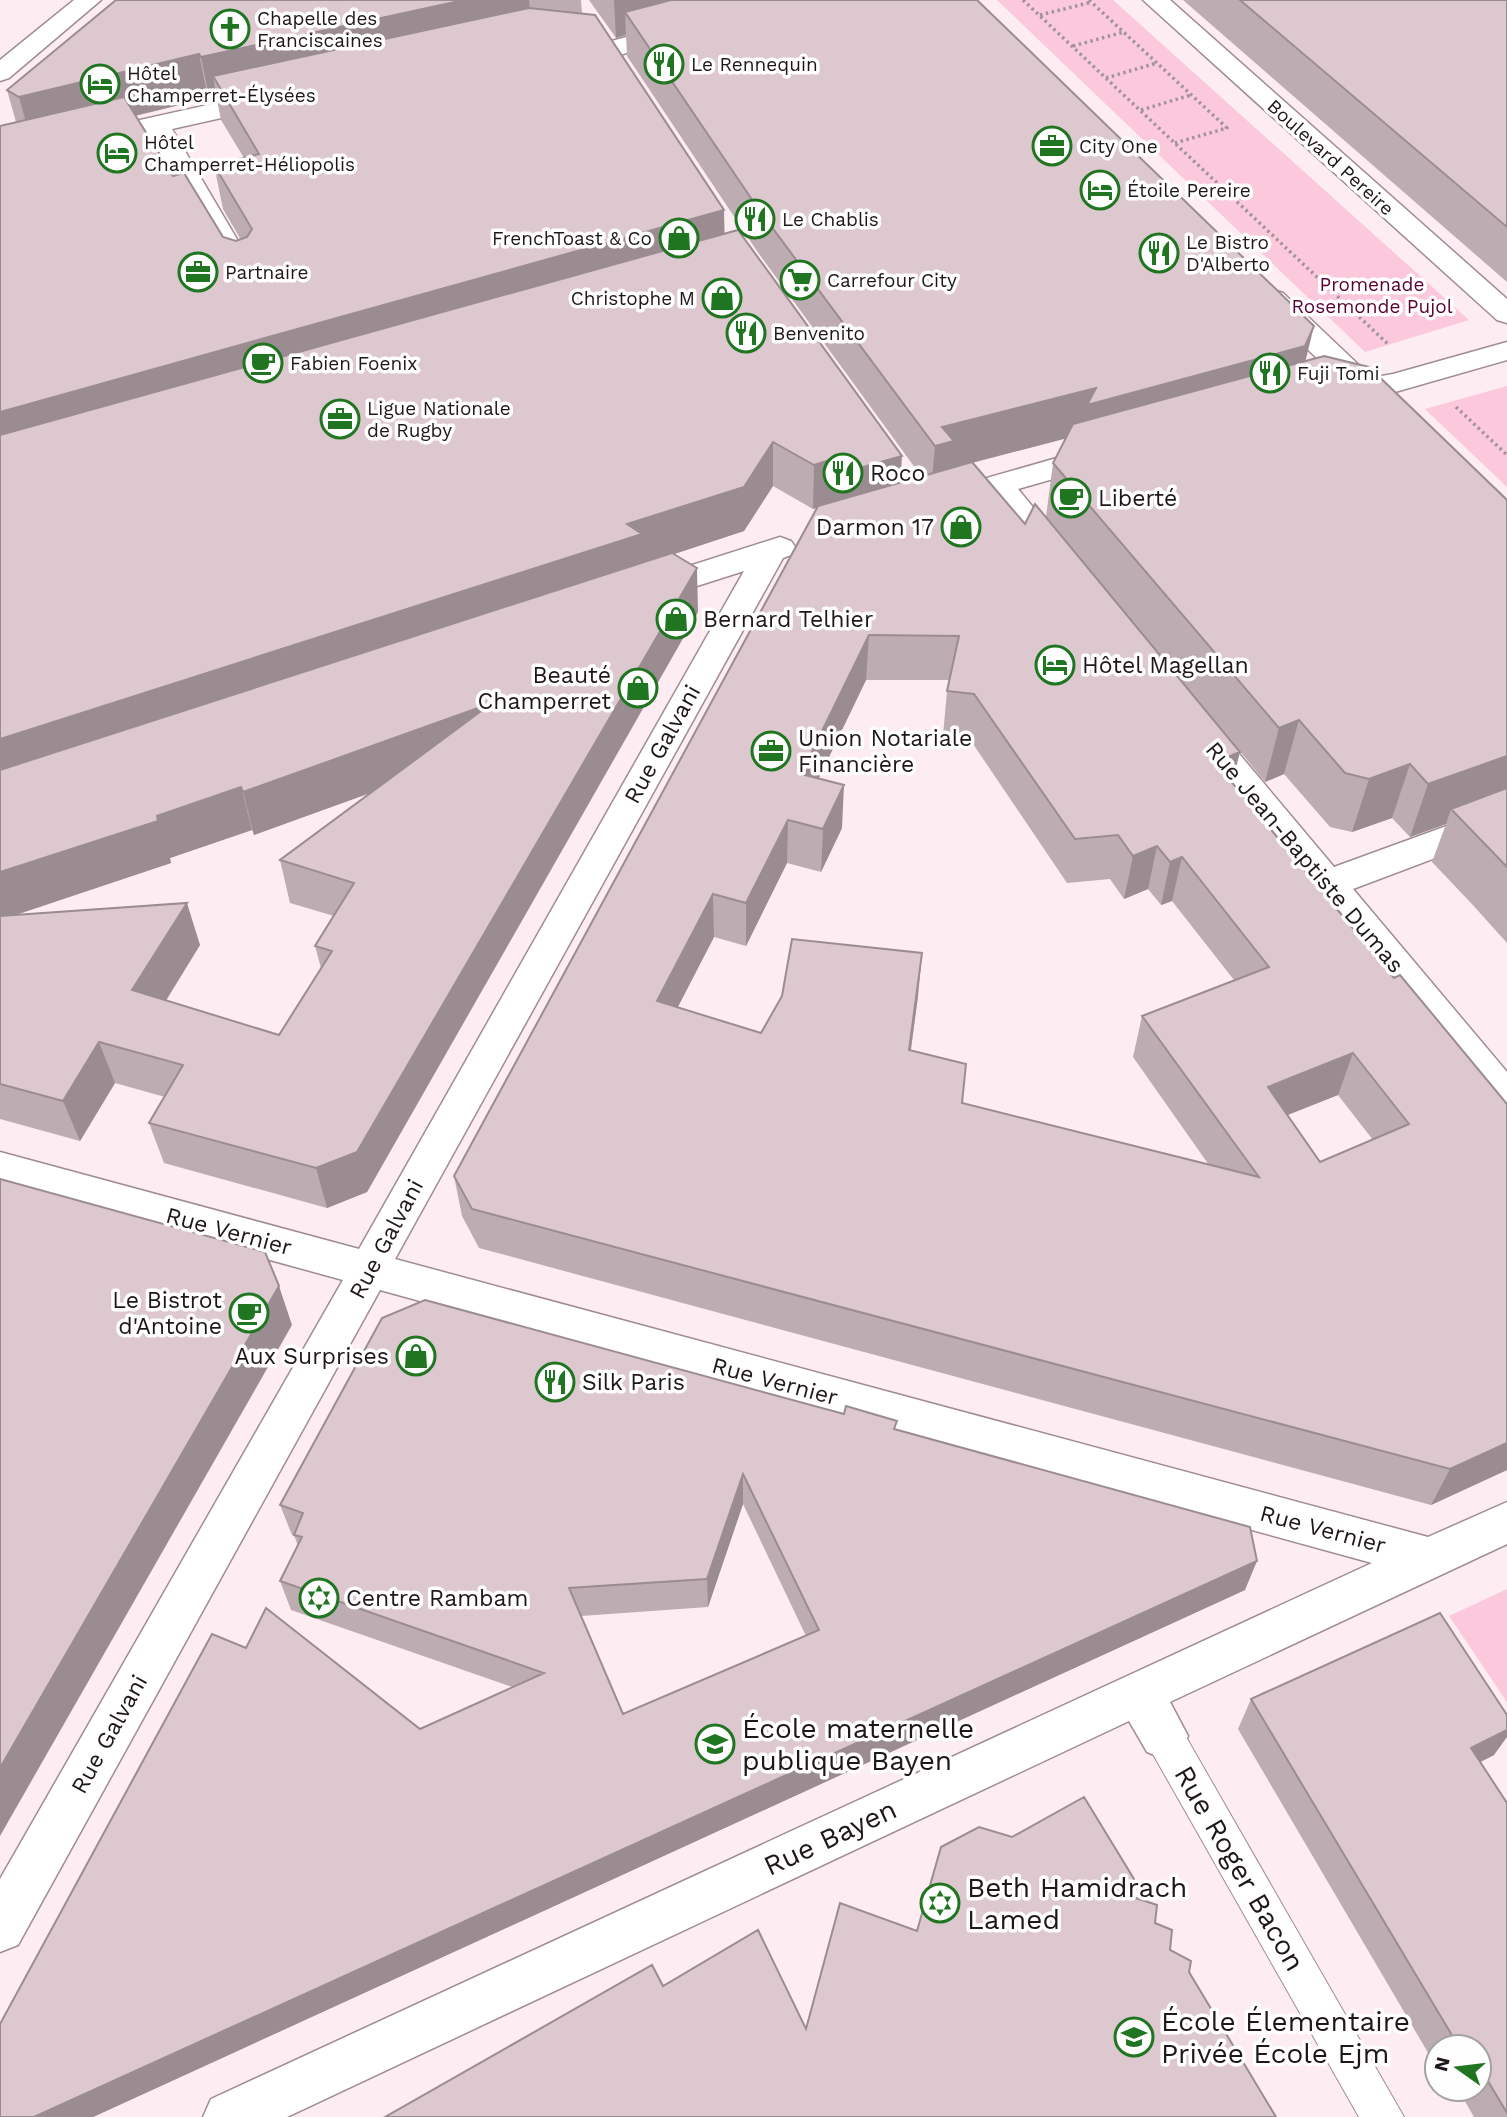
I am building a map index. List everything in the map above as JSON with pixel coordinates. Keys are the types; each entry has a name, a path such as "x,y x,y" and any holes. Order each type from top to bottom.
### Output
{"street":[{"path":"0,72 89,0"},
{"name":"Boulevard Pereire","path":"1155,0 1507,314"},
{"path":"586,19 609,50 622,77"},
{"path":"543,41 609,50 696,27"},
{"path":"0,159 291,95"},
{"path":"157,125 244,274"},
{"path":"1253,279 1395,418"},
{"path":"1304,401 1422,376 1507,351"},
{"path":"916,505 1135,446"},
{"path":"997,484 1078,583"},
{"name":"Rue Galvani","path":"0,1927 369,1272 406,1201 789,545 625,599"},
{"name":"Rue Jean-Baptiste Dumas","path":"1184,711 1507,1100"},
{"path":"1326,885 1507,817"},
{"name":"Rue Vernier","path":"0,1169 369,1272 1430,1558"},
{"name":"Rue Bayen","path":"229,2117 1507,1522"},
{"name":"Rue Roger Bacon","path":"1138,1693 1383,2117"}],"path":[{"path":"1023,0 1383,339"},
{"path":"1039,15 1090,1 1227,128 1175,143"},
{"path":"1072,46 1124,32"},
{"path":"1105,78 1157,63"},
{"path":"1140,110 1191,95"},
{"path":"1456,407 1507,455"}],"green space":[{"name":"Promenade Rosemonde Pujol","path":"997,0 1113,0 1469,320 1365,352"},
{"path":"1507,386 1507,487 1425,409"},
{"path":"1507,1589 1507,1702 1449,1616"}],"building":[{"path":"116,0 464,0 201,57 199,54 19,97 7,90"},
{"path":"671,0 977,0 1314,326 1305,346 1087,405 1096,388 942,427 954,441 935,446 759,210 625,12"},
{"path":"1240,0 1507,0 1507,227"},
{"path":"529,8 595,15 724,210 0,412 0,126 124,97 173,176 184,173 223,237 236,241 247,237 252,229 214,165 259,154 213,76"},
{"path":"738,230 902,456 835,475 846,455 814,465 773,442 744,487 627,524 642,534 0,739 0,435"},
{"path":"1324,356 1369,367 1507,500 1507,756 1428,784 1410,764 1369,779 1345,773 1299,720 1279,728 1053,463 1073,424"},
{"path":"972,462 1025,524 1035,504 1240,752 1215,762 1394,978 1400,975 1507,1104 1507,1443 1450,1469 472,1209 454,1176 818,506","holes":["869,635 959,636 947,691 974,694 1075,839 1118,835 1133,856 1157,846 1170,862 1182,857 1269,967 1142,1016 1259,1177 962,1103 966,1064 909,1050 922,953 792,939 782,996 761,1033 657,1001 713,894 746,903 788,820 823,829 844,785 801,774","1353,1053 1409,1124 1320,1162 1268,1087"]},
{"path":"672,553 697,568 357,1152 316,1168 149,1123 183,1065 99,1042 63,1101 0,1084 0,916 187,903 132,990 279,1035 332,951 315,946 354,883 280,860 492,703 243,792 241,787 157,816 158,821 0,872 0,770"},
{"path":"1507,788 1507,867 1451,809"},
{"path":"0,1179 265,1252 279,1286 0,1768"},
{"path":"425,1300 844,1414 846,1406 897,1421 894,1429 1250,1527 1257,1561 34,2117 0,2117 0,2024 212,1634 246,1648 266,1608 420,1729 544,1673 280,1581 302,1537 294,1535 303,1513 280,1505 382,1318","holes":["743,1474 819,1630 623,1714 569,1588 707,1579"]},
{"path":"1440,1613 1507,1715 1507,1730 1471,1748 1507,1803 1507,2113 1493,2090 1493,2033 1451,2033 1251,1699"},
{"path":"1084,1797 1134,1879 1130,1896 1157,1905 1155,1923 1172,1930 1170,1950 1191,1961 1189,1972 1276,2117 385,2117 652,1965 663,1986 758,1930 806,2029 840,1903 917,1931 941,1847 979,1827 1012,1837"}],"place":[{"name":"Chapelle des Franciscaines","path":"230,29"},
{"name":"Le Rennequin","path":"664,64"},
{"name":"Hôtel Champerret-Élysées","path":"100,84"},
{"name":"City One","path":"1052,146"},
{"name":"Hôtel Champerret-Héliopolis","path":"117,153"},
{"name":"Étoile Pereire","path":"1100,190"},
{"name":"Le Chablis","path":"755,219"},
{"name":"FrenchToast & Co","path":"679,238"},
{"name":"Le Bistro D'Alberto","path":"1159,253"},
{"name":"Partnaire","path":"198,272"},
{"name":"Carrefour City","path":"800,280"},
{"name":"Christophe M","path":"722,298"},
{"name":"Benvenito","path":"746,333"},
{"name":"Fabien Foenix","path":"263,363"},
{"name":"Fuji Tomi","path":"1270,373"},
{"name":"Ligue Nationale de Rugby","path":"340,419"},
{"name":"Roco","path":"843,473"},
{"name":"Liberté","path":"1071,498"},
{"name":"Darmon 17","path":"961,527"},
{"name":"Bernard Telhier","path":"676,619"},
{"name":"Hôtel Magellan","path":"1055,665"},
{"name":"Beauté Champerret","path":"638,688"},
{"name":"Union Notariale Financière","path":"771,751"},
{"name":"Le Bistrot d'Antoine","path":"249,1313"},
{"name":"Aux Surprises","path":"416,1356"},
{"name":"Silk Paris","path":"555,1382"},
{"name":"Centre Rambam","path":"319,1598"},
{"name":"École maternelle publique Bayen","path":"715,1744"},
{"name":"Beth Hamidrach Lamed","path":"940,1903"},
{"name":"École Élementaire Privée École Ejm","path":"1134,2037"}]}
